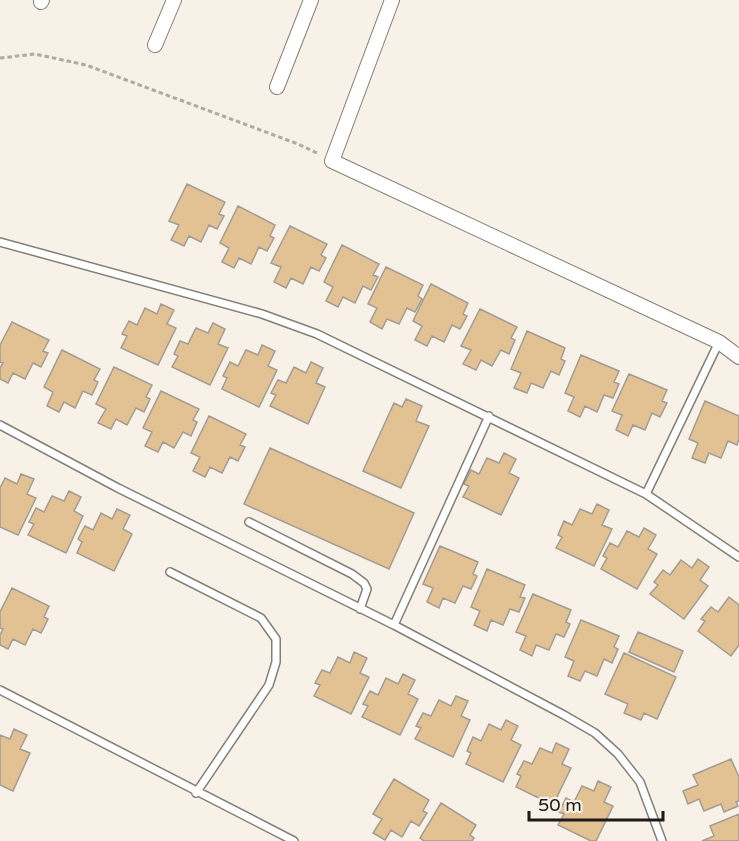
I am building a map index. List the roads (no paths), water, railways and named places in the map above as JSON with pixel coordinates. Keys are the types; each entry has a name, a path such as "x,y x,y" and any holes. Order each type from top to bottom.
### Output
{"street":[{"path":"155,45 174,0"},
{"path":"277,87 311,0"},
{"path":"392,0 332,161 718,342 739,357"}],"lane":[{"path":"0,242 262,314 317,334 646,494 739,557"},
{"path":"646,494 718,342"},
{"path":"394,626 489,416"},
{"path":"0,425 118,488 394,626 595,733 618,754 640,782 662,841"},
{"path":"249,522 352,574 364,583 367,589 360,609"},
{"path":"170,572 261,618 276,639 276,662 269,685 196,793"},
{"path":"0,690 196,793 294,841"}]}
